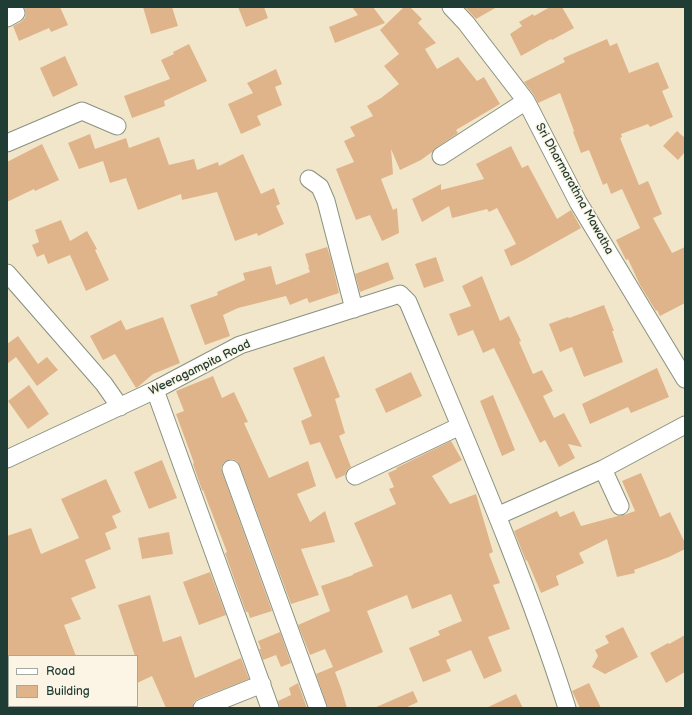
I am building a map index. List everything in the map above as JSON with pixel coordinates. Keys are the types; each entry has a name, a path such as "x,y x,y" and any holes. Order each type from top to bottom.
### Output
{"street":[{"name":"Sri Dharmarathna Mawatha","path":"451,7 466,23 526,101 578,202 685,379"},
{"path":"441,156 526,101"},
{"path":"7,143 82,111 117,126"},
{"path":"309,179 320,188 326,201 354,309"},
{"path":"7,273 104,384 120,407"},
{"name":"Weeragampita Road","path":"7,459 155,390 240,345 400,294 408,302 460,426"},
{"path":"155,390 270,708"},
{"path":"497,516 603,469 685,425"},
{"path":"355,476 460,426 497,516 550,655 567,708"},
{"path":"231,469 318,708"},
{"path":"603,469 620,506"},
{"path":"202,708 262,684"}],"building":[{"path":"24,7 60,7 68,25 51,32 49,28 19,41 13,26 25,18 26,13"},
{"path":"143,7 172,7 178,26 151,34"},
{"path":"238,7 264,7 268,18 246,27"},
{"path":"352,7 373,7 385,23 335,43 329,27 358,15"},
{"path":"404,7 410,7 422,19 418,23 436,43 425,49 437,69 458,57 477,81 484,77 500,104 456,130 458,133 421,160 400,170 391,149 393,174 381,179 393,210 397,208 399,233 382,241 370,215 356,220 336,169 354,162 344,141 355,136 350,127 373,116 367,106 381,98 399,84 384,66 399,54 380,30"},
{"path":"465,7 497,7 476,19"},
{"path":"550,7 562,7 574,28 521,56 510,34 522,26 519,22"},
{"path":"607,39 610,46 617,43 629,73 658,62 669,88 662,91 673,117 650,127 648,124 621,134 622,137 620,138 639,185 648,181 662,214 653,218 672,253 685,247 685,303 660,316 640,285 628,259 626,260 616,240 640,228 622,189 611,194 607,183 603,185 589,150 581,153 560,93 538,103 524,82 565,62 563,58"},
{"path":"189,44 207,81 164,101 165,106 132,118 124,96 170,79 161,60 174,54 173,52"},
{"path":"65,56 78,85 53,97 40,68"},
{"path":"276,69 282,84 275,87 282,105 257,116 261,125 241,134 228,104 253,93 247,83"},
{"path":"677,131 685,138 685,152 678,160 663,146"},
{"path":"90,134 95,149 126,138 129,148 159,137 169,165 194,159 197,170 218,162 219,166 243,154 261,194 274,188 280,204 276,206 284,224 258,236 257,233 235,241 217,192 182,200 181,194 138,210 126,178 110,183 103,161 79,169 68,143"},
{"path":"42,144 59,180 35,191 34,189 7,202 7,162"},
{"path":"511,146 522,168 528,165 557,219 571,210 581,228 511,266 504,250 516,244 497,208 489,212 487,209 452,218 449,206 422,222 412,199 441,184 441,190 484,179 476,164"},
{"path":"61,220 70,241 87,231 97,249 95,250 109,280 86,291 70,255 48,264 44,254 37,257 32,245 39,242 35,230"},
{"path":"327,247 339,293 309,303 307,298 290,305 286,296 238,308 223,315 230,336 205,345 190,305 218,295 217,292 245,280 243,273 271,266 276,285 310,272 305,254"},
{"path":"436,257 444,281 424,288 415,264"},
{"path":"388,262 394,279 360,292 355,274"},
{"path":"482,276 500,321 509,316 521,341 519,342 533,374 542,370 553,391 543,396 554,418 564,413 582,447 568,444 575,458 559,467 545,440 540,443 494,348 483,353 473,330 458,336 449,314 471,306 462,286"},
{"path":"604,305 614,331 612,331 623,362 584,377 572,347 560,352 549,324"},
{"path":"163,317 180,363 153,374 136,388 115,354 103,360 90,336 121,320 126,330"},
{"path":"18,336 38,364 47,357 58,370 37,386 16,357 7,364 7,344"},
{"path":"324,356 340,397 335,399 345,433 339,436 351,467 347,470 345,475 336,479 320,442 310,445 301,421 312,416 293,368"},
{"path":"657,368 669,397 631,413 628,407 590,424 582,404"},
{"path":"411,372 422,396 386,413 375,389"},
{"path":"213,376 222,398 234,392 248,422 244,423 269,478 308,461 316,486 297,494 310,522 325,511 335,542 301,549 319,595 291,604 240,466 238,462 233,459 224,462 221,467 222,472 272,611 250,618 248,612 246,612 225,553 227,552 202,490 176,414 184,411 176,391"},
{"path":"29,385 49,414 28,429 8,401"},
{"path":"493,395 515,450 502,456 480,401"},
{"path":"451,441 462,460 432,476 450,504 476,494 493,552 489,554 500,583 493,585 510,629 488,637 502,671 484,679 471,650 446,660 451,671 423,682 409,648 440,635 438,631 462,621 451,594 412,609 407,595 367,611 383,652 335,672 347,708 328,708 316,674 333,667 325,649 310,655 298,625 330,611 321,586 353,575 373,566 354,523 396,504 389,489 394,487 388,473"},
{"path":"162,460 177,498 149,509 134,472"},
{"path":"641,473 660,517 670,512 685,543 685,549 669,557 634,570 635,573 617,577 607,539 579,553 584,563 556,576 559,585 541,593 514,531 557,511 560,517 574,511 581,526 635,511 622,481"},
{"path":"106,479 121,512 112,516 117,528 105,533 111,549 85,560 96,588 71,598 81,619 64,625 76,655 7,656 7,536 31,528 41,554 79,538 61,499"},
{"path":"169,532 173,554 142,559 138,538"},
{"path":"210,572 226,615 199,625 183,582"},
{"path":"150,595 163,642 181,636 195,678 241,658 249,679 198,699 194,702 192,708 166,708 152,676 138,683 138,655 135,655 118,605"},
{"path":"623,627 638,657 605,674 592,667 598,656 595,650 609,643 605,636"},
{"path":"280,632 291,663 281,667 276,655 263,660 258,641"},
{"path":"685,635 685,672 666,683 650,653"},
{"path":"298,683 307,708 280,708 278,701 291,695 289,688"},
{"path":"589,683 601,708 580,708 572,691"},
{"path":"413,691 418,702 405,708 374,708"},
{"path":"516,694 523,708 486,708"}]}
